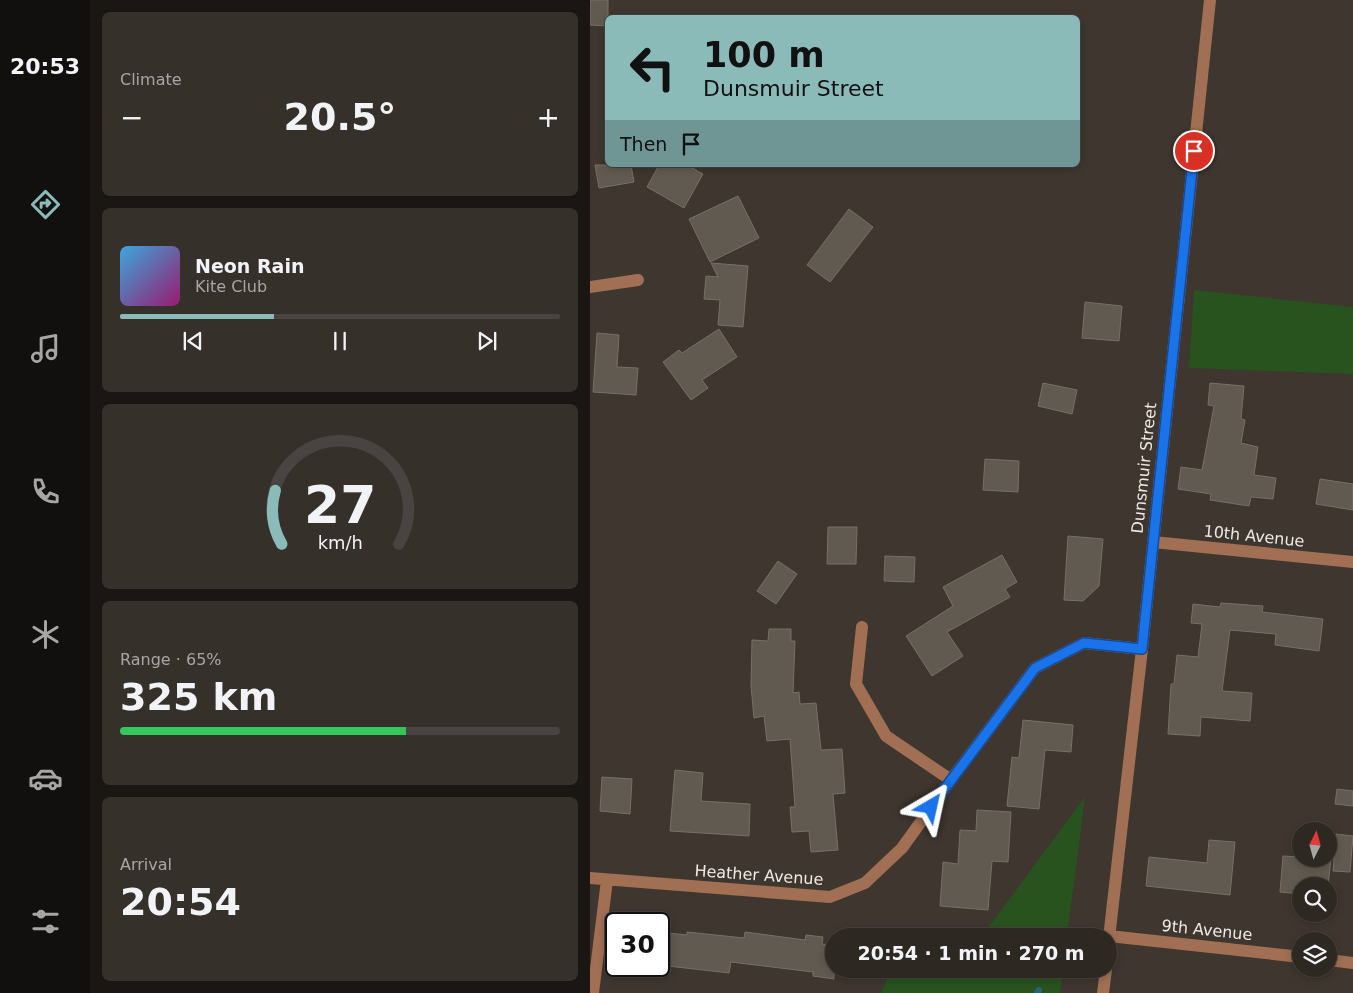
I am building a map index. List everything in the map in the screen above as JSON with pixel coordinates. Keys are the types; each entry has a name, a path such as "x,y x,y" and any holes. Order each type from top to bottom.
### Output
{"street":[{"name":"Dunsmuir Street","path":"1110,928 1142,649 1210,0"},
{"path":"590,287 638,280"},
{"name":"10th Avenue","path":"1153,542 1353,562"},
{"path":"862,627 856,684 886,736 951,780"},
{"name":"Heather Avenue","path":"590,878 830,897 865,883 902,848 1035,668 1084,643 1142,649"},
{"path":"594,993 607,880"},
{"name":"9th Avenue","path":"1117,938 1292,956"},
{"path":"1337,961 1353,963"},
{"path":"1103,993 1105,978"}],"green space":[{"path":"1194,290 1353,307 1353,374 1189,368"},
{"path":"1085,797 1068,928 988,928"},
{"path":"888,978 1062,978 1060,993 881,993"}],"building":[{"path":"590,0 608,0 608,15 605,15 605,26 590,25"},
{"path":"595,165 631,167 634,182 599,188"},
{"path":"658,167 691,167 703,174 684,208 647,187"},
{"path":"738,196 759,238 710,262 689,219"},
{"path":"849,209 873,227 830,282 807,265"},
{"path":"711,263 748,266 743,327 718,325 720,300 704,299 706,276 718,277"},
{"path":"1085,302 1122,306 1119,341 1082,338"},
{"path":"719,329 737,357 702,380 708,388 691,400 663,362 679,350 682,353"},
{"path":"597,333 619,335 617,367 638,368 636,395 593,392"},
{"path":"1043,383 1077,390 1072,414 1038,406"},
{"path":"1210,383 1244,386 1241,419 1245,420 1241,443 1258,447 1254,475 1276,478 1273,499 1251,497 1249,506 1210,500 1211,494 1178,489 1181,467 1202,470 1214,406 1208,405"},
{"path":"985,459 1019,461 1018,492 983,490"},
{"path":"1320,479 1353,484 1353,510 1316,504"},
{"path":"828,527 857,527 856,564 827,564"},
{"path":"1068,536 1103,539 1099,586 1083,601 1064,600"},
{"path":"1002,555 1017,582 1005,589 1010,597 947,632 963,656 932,676 906,636 953,606 943,587"},
{"path":"885,556 915,557 914,582 884,581"},
{"path":"778,561 797,574 776,604 757,591"},
{"path":"1221,603 1263,606 1262,612 1323,619 1319,651 1275,645 1276,634 1230,630 1222,691 1252,693 1250,721 1201,717 1200,736 1168,734 1171,684 1174,684 1177,655 1198,657 1202,624 1191,623 1193,604 1220,607"},
{"path":"769,629 791,629 791,641 795,641 793,693 799,692 800,704 816,703 821,750 842,749 845,793 833,794 838,850 811,852 809,831 792,832 790,807 795,807 790,739 767,741 764,716 754,718 751,686 752,640 768,641"},
{"path":"1023,720 1073,725 1071,752 1045,750 1039,809 1007,806 1012,757 1019,758"},
{"path":"675,770 703,773 701,801 750,804 749,836 670,831"},
{"path":"602,777 632,779 630,814 600,811"},
{"path":"1337,789 1353,791 1353,806 1335,804"},
{"path":"977,810 1011,812 1008,862 992,861 988,910 940,906 943,862 958,864 960,830 976,831"},
{"path":"1338,834 1353,836 1350,872 1333,871 1333,868 1338,868"},
{"path":"1209,840 1235,842 1230,895 1146,886 1149,857 1207,863"},
{"path":"1283,856 1292,856 1292,868 1330,868 1329,877 1292,877 1292,893 1280,892"},
{"path":"687,932 744,938 745,932 805,940 806,935 823,937 822,944 825,944 825,978 813,976 813,972 731,962 729,973 670,966 670,933 687,935"}],"route":[{"path":"931,807 1035,668 1084,643 1142,649 1194,151"}]}
